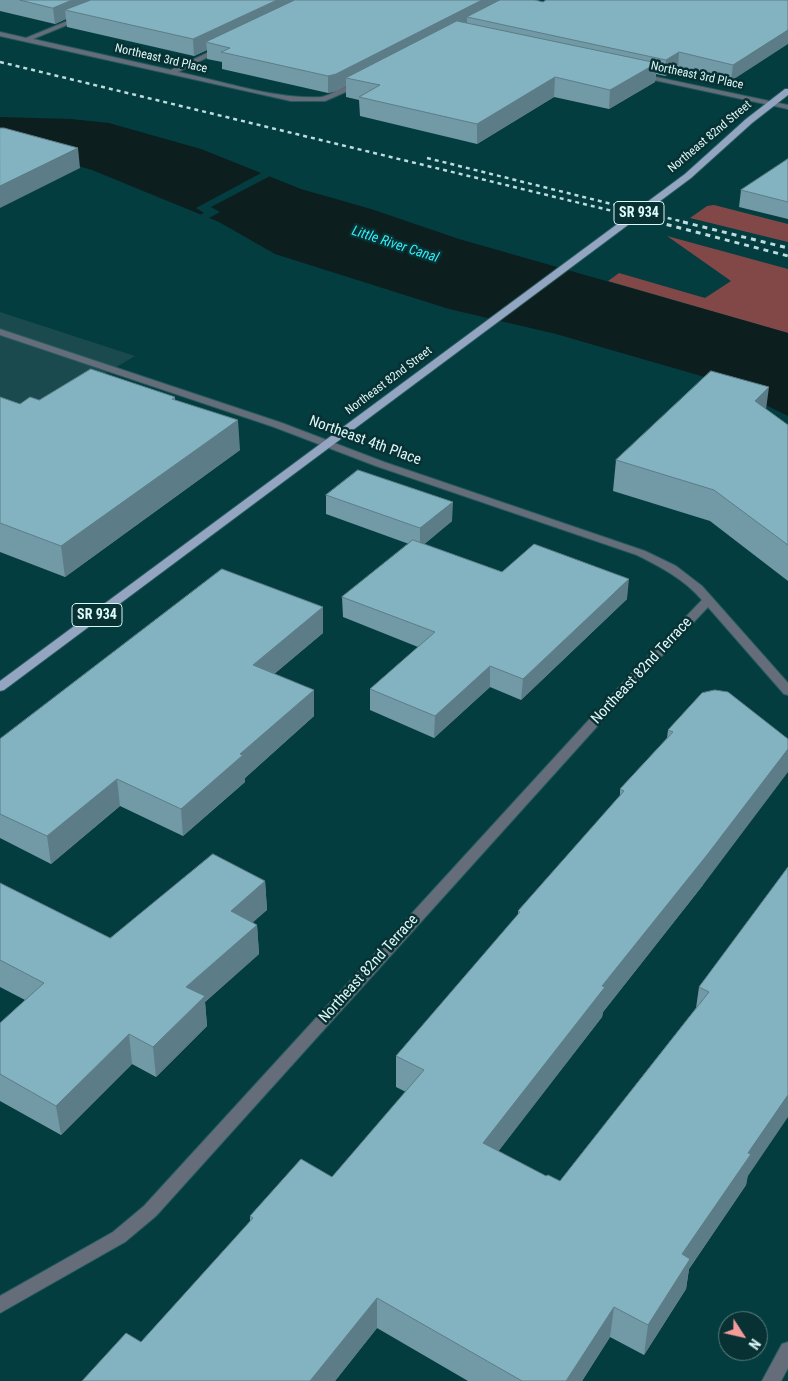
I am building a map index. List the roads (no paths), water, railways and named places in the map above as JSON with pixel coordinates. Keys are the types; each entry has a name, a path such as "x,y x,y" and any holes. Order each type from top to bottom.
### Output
{"main road":[{"name":"Northeast 82nd Street","path":"0,687 688,176 788,91"}],"street":[{"path":"26,40 88,14"},
{"name":"Northeast 3rd Place","path":"0,34 278,97 300,100 318,100 339,95 369,80"},
{"path":"170,73 232,43"},
{"name":"Northeast 3rd Place","path":"628,72 788,107"},
{"name":"Northeast 4th Place","path":"0,332 278,425 380,464 641,553 672,568 709,599 788,691"},
{"name":"Northeast 82nd Terrace","path":"0,1305 119,1237 150,1211 634,678 709,599"},
{"path":"771,1381 788,1350"}],"water":[{"name":"Little River Canal","path":"0,117 71,119 109,123 201,149 301,189 371,209 459,239 788,333 788,416 715,380 556,334 449,309 275,254 219,222 92,170 44,156 0,152"}],"railway":[{"path":"0,62 662,223"},
{"path":"427,158 688,223"},
{"path":"657,222 788,256"},
{"path":"683,222 788,248"}]}
